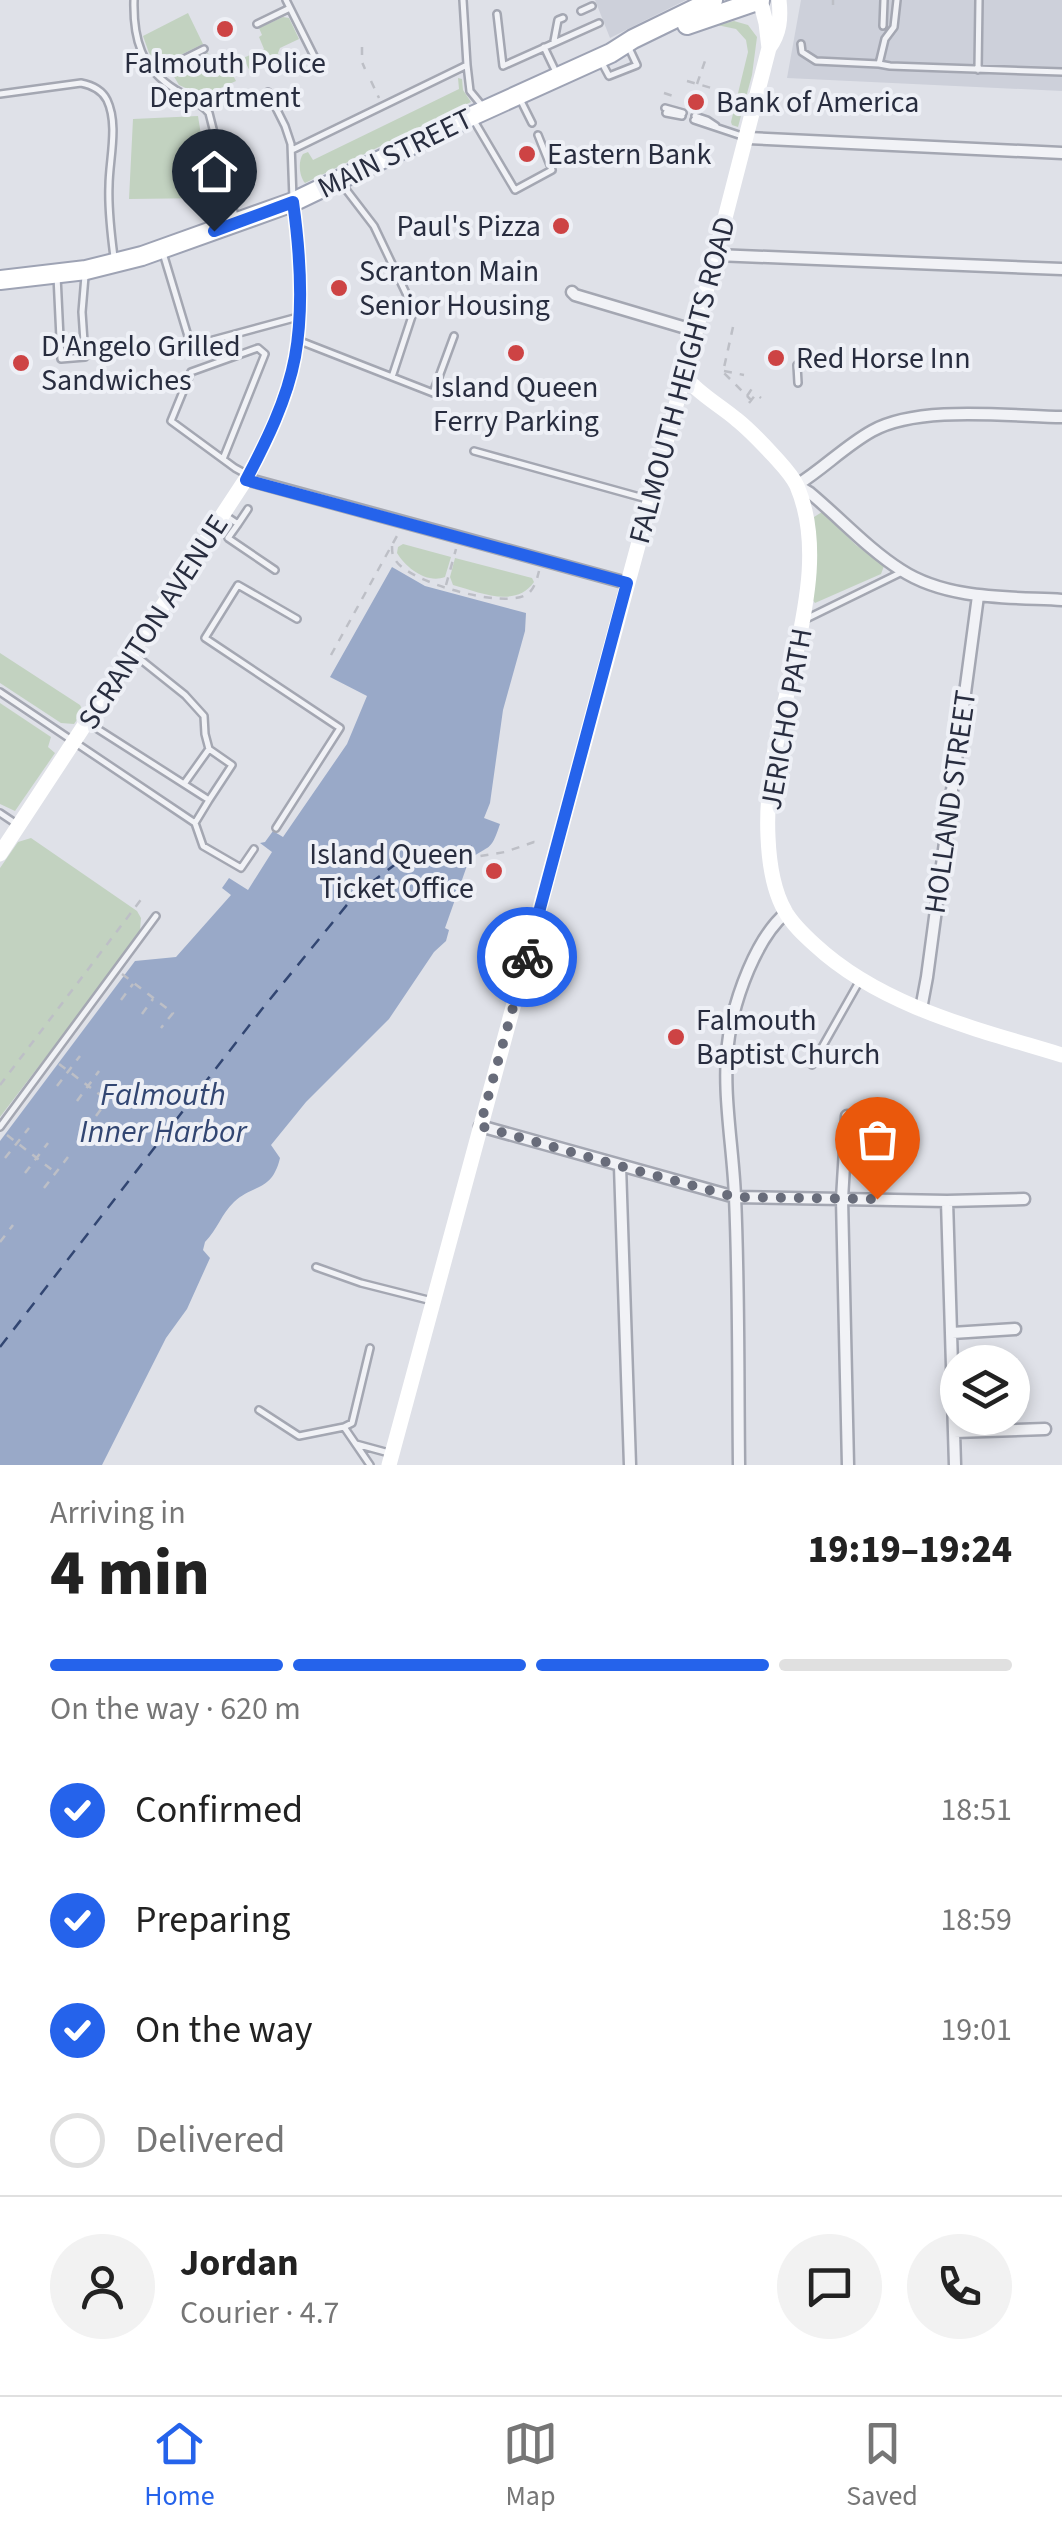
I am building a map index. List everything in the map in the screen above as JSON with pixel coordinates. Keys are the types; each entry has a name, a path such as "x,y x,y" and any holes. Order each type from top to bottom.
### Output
{"main road":[{"name":"MAIN STREET","path":"614,53 633,39 713,0"},
{"name":"MAIN STREET","path":"0,280 115,264 237,223 293,202 614,53 760,0"}],"street":[{"name":"FALMOUTH HEIGHTS ROAD","path":"760,0 770,48"},
{"name":"FALMOUTH HEIGHTS ROAD","path":"390,1459 770,48 776,38 779,0"},
{"path":"748,138 1062,153"},
{"name":"SCRANTON AVENUE","path":"0,854 248,478 281,404 295,357 299,317 293,202"},
{"path":"716,255 1062,269"},
{"path":"572,292 696,331"},
{"name":"JERICHO PATH","path":"684,376 699,393 749,430 788,471 797,485 806,520 808,589 772,763 768,807 770,856 778,895 786,912 814,944 860,979 920,1009 1062,1055"},
{"path":"1062,417 936,415 892,422 856,441 797,485 902,572 978,596 1062,600"},
{"path":"248,478 627,583"},
{"name":"HOLLAND STREET","path":"920,1009 978,596"},
{"path":"740,1465 735,1197 727,1080 729,1038 750,968 771,928 786,912"},
{"path":"847,1116 842,1199 848,1465"},
{"path":"480,1126 735,1197 1024,1199"},
{"path":"620,1166 630,1465"},
{"path":"947,1200 952,1345"},
{"path":"952,1333 1015,1329"},
{"path":"1030,1429 1044,1429"},
{"path":"954,1435 955,1465"}],"lane":[{"path":"134,0 134,24 144,58 174,89 210,113 237,223"},
{"path":"286,0 318,64"},
{"path":"463,0 470,90 517,190 552,170 538,136"},
{"path":"882,26 884,0"},
{"path":"879,64 885,39 894,26 897,0"},
{"path":"978,70 980,0"},
{"path":"580,11 592,6"},
{"path":"257,24 290,8"},
{"path":"496,14 502,66 599,23"},
{"path":"554,43 558,20 563,18"},
{"path":"801,44 802,52 816,61"},
{"path":"544,47 558,77"},
{"path":"156,73 204,49"},
{"path":"614,53 637,65 609,76 614,53"},
{"path":"806,63 1062,72"},
{"path":"292,150 467,65"},
{"path":"0,94 82,83 104,96 112,122 109,185 115,264"},
{"path":"268,92 292,150 293,202"},
{"path":"518,95 532,123"},
{"path":"665,110 682,115"},
{"path":"694,118 748,138"},
{"path":"340,180 374,226 414,310 392,377"},
{"path":"162,250 191,346 299,317"},
{"path":"57,273 60,359 85,357 82,312 86,270"},
{"path":"297,340 433,392 454,336"},
{"path":"223,460 265,354 258,348 191,372 170,421 223,460 248,478"},
{"path":"798,365 798,383"},
{"path":"474,451 650,500"},
{"path":"248,509 228,538 274,570"},
{"path":"224,514 238,524"},
{"path":"803,620 902,572"},
{"path":"276,828 340,728 205,638 238,585 297,619"},
{"path":"133,653 198,707 204,716 209,749 232,765 195,824"},
{"path":"0,692 195,824 203,846 241,868 254,849"},
{"path":"87,722 208,800"},
{"path":"183,784 209,749"},
{"path":"0,813 19,825"},
{"path":"0,1127 156,916"},
{"path":"812,1065 860,979"},
{"path":"316,1267 432,1301"},
{"path":"259,1410 299,1436 352,1423 370,1348"},
{"path":"344,1426 370,1465"},
{"path":"354,1443 390,1459"}],"path":[{"path":"362,47 366,69"},
{"path":"697,84 706,58"},
{"path":"687,81 715,89"},
{"path":"371,82 380,100"},
{"path":"664,94 673,96"},
{"path":"722,370 733,327"},
{"path":"722,370 744,376"},
{"path":"722,370 750,402 756,394 761,398"},
{"path":"746,397 753,387"},
{"path":"331,654 404,524"},
{"path":"445,586 459,538"},
{"path":"392,546 395,560 401,566 430,582 494,599 527,594 534,587 542,560"},
{"path":"472,847 475,858 534,842 548,844"},
{"path":"0,1085 143,897"},
{"path":"117,970 173,1013 161,1028"},
{"path":"122,1000 134,983"},
{"path":"72,989 92,1004"},
{"path":"142,1014 154,998"},
{"path":"57,1086 80,1056"},
{"path":"58,1063 107,1100"},
{"path":"77,1100 100,1071"},
{"path":"96,1116 119,1085"},
{"path":"5,1158 29,1128"},
{"path":"7,1135 56,1173"},
{"path":"25,1173 48,1143"},
{"path":"44,1188 68,1158"},
{"path":"0,1240 13,1225"}],"shaded area":[{"path":"595,0 686,0 610,38"},
{"path":"801,0 1062,0 1062,91 787,78"}],"green space":[{"path":"188,13 203,44 170,60 156,60 143,36"},
{"path":"289,18 299,39 280,48 280,59 251,73 243,58 264,49 259,28"},
{"path":"734,21 748,25 757,37 738,127 731,122 748,52 746,40 736,29 717,25"},
{"path":"208,53 217,71 228,66 236,81 203,96 179,85 173,75 177,68"},
{"path":"458,78 462,79 463,90 471,102 305,183 300,173 303,154 308,152 313,160 459,89"},
{"path":"198,116 211,198 129,199 133,119"},
{"path":"822,512 884,566 881,574 815,603 814,517"},
{"path":"403,544 451,557 445,577 431,578 411,569 397,553"},
{"path":"455,558 532,578 534,582 517,595 507,597 453,585 450,577"},
{"path":"0,653 80,705 83,711 74,724 61,723 0,683"},
{"path":"0,703 51,737 48,747 55,753 15,811 0,804"},
{"path":"31,838 137,911 140,930 0,1117 0,868 18,842"}],"water":[{"name":"Falmouth Inner Harbor","path":"392,567 425,586 526,613 525,631 503,710 490,803 484,818 500,824 494,840 469,860 445,928 449,930 446,941 434,952 389,1019 306,1102 271,1145 280,1158 272,1177 234,1202 205,1242 203,1250 210,1258 187,1309 166,1338 102,1465 0,1465 0,1141 135,961 176,957 231,895 222,888 229,878 248,890 272,852 260,843 273,831 283,837 347,744 367,696 330,677"}],"ferry route":[{"path":"0,1347 355,895 405,857 472,847"}],"way so far":[{"path":"527,957 480,1126 735,1197 877,1199"}],"place":[{"name":"Falmouth Police Department","path":"225,29"},
{"name":"Bank of America","path":"696,102"},
{"name":"Eastern Bank","path":"527,154"},
{"name":"Paul's Pizza","path":"561,226"},
{"name":"Scranton Main Senior Housing","path":"339,288"},
{"name":"Island Queen Ferry Parking","path":"516,353"},
{"name":"Red Horse Inn","path":"776,358"},
{"name":"D'Angelo Grilled Sandwiches","path":"21,363"},
{"name":"Island Queen Ticket Office","path":"494,871"},
{"name":"Falmouth Baptist Church","path":"676,1037"}],"route":[{"path":"214,231 293,202 300,307 295,357 281,404 246,480 627,583 527,957"}]}
